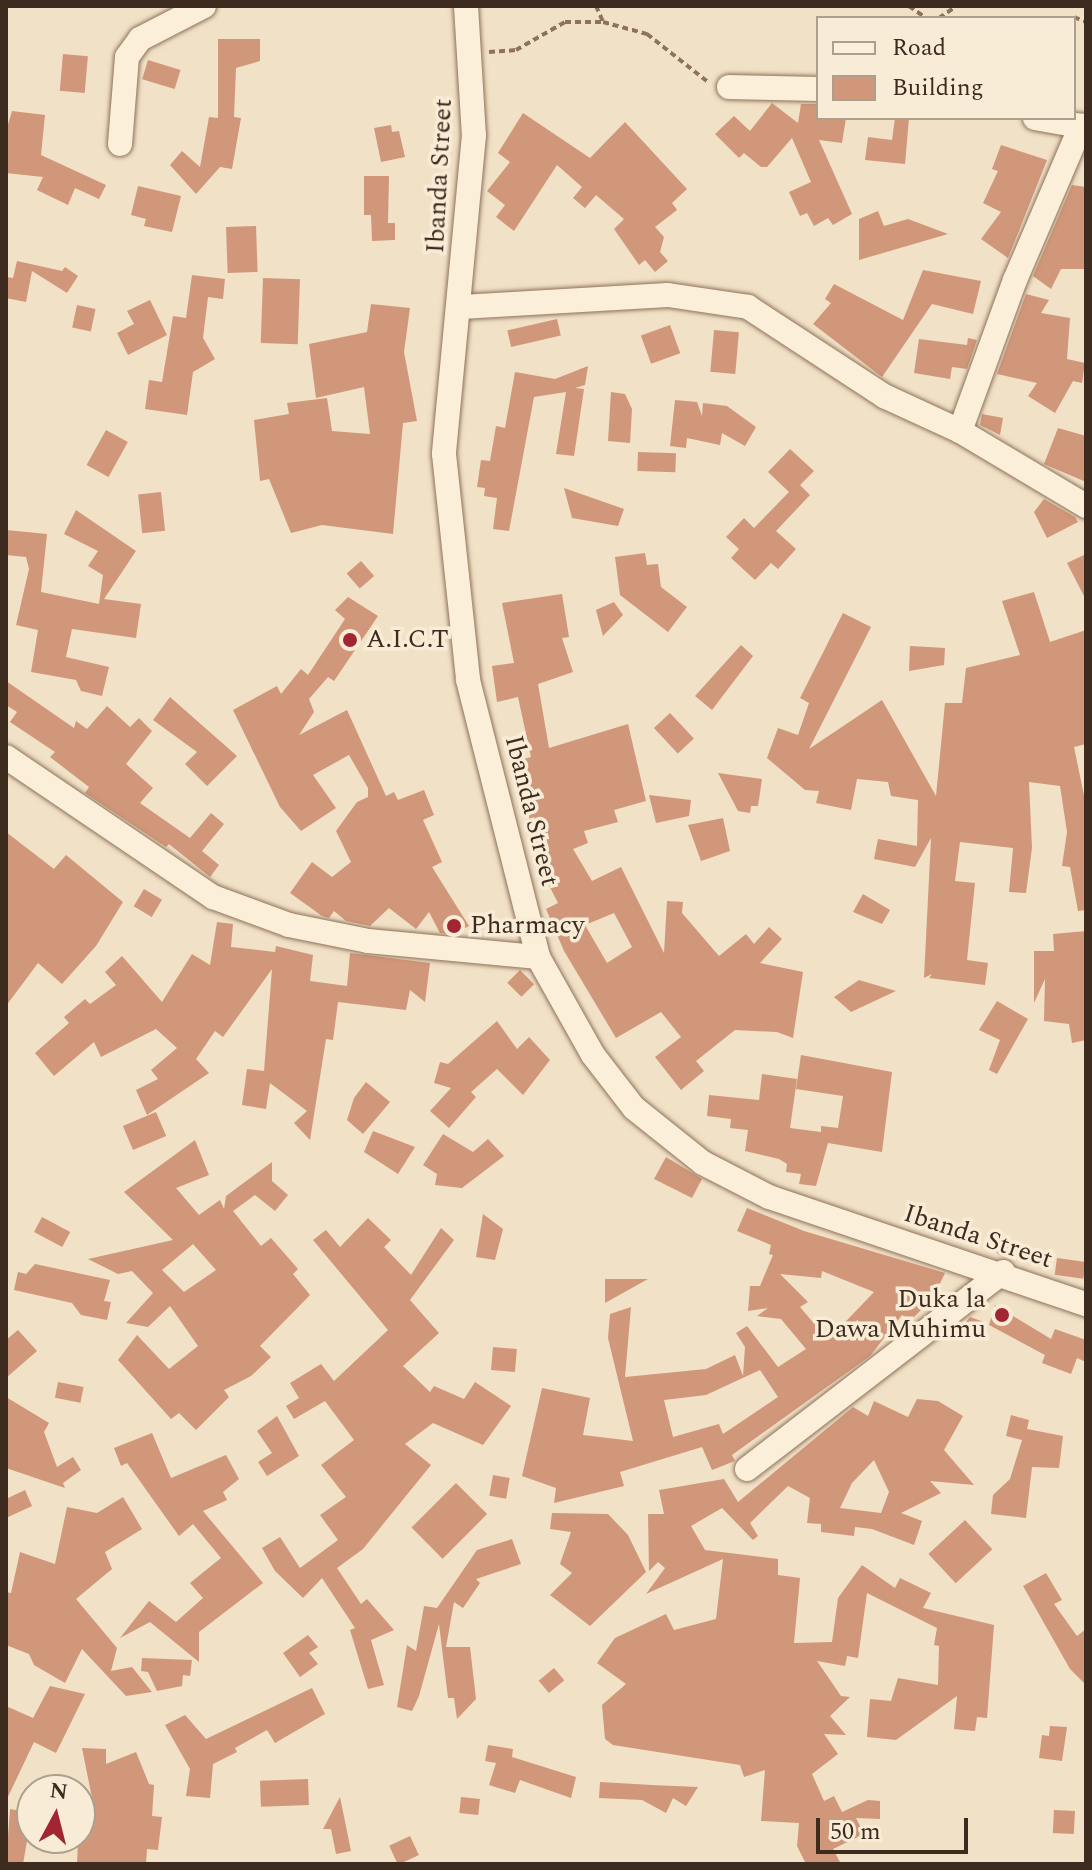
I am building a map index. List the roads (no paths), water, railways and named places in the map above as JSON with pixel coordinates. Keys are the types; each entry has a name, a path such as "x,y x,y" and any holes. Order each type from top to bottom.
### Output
{"street":[{"path":"120,144 127,57 140,39 204,6"},
{"name":"Ibanda Street","path":"463,8 471,48 474,135 461,307 444,454 468,680 538,957 593,1055 634,1108 703,1163 769,1197 1003,1272 1086,1304"},
{"path":"729,87 816,89"},
{"path":"960,431 1015,280 1084,126 1047,120"},
{"path":"461,307 668,295 748,307 884,396 960,431 1086,506"},
{"path":"6,757 213,897 289,925 368,941 538,957"},
{"path":"747,1469 1003,1272"}],"place":[{"name":"A.I.C.T","path":"350,640"},
{"name":"Pharmacy","path":"454,926"},
{"name":"Duka la Dawa Muhimu","path":"1002,1315"}]}
